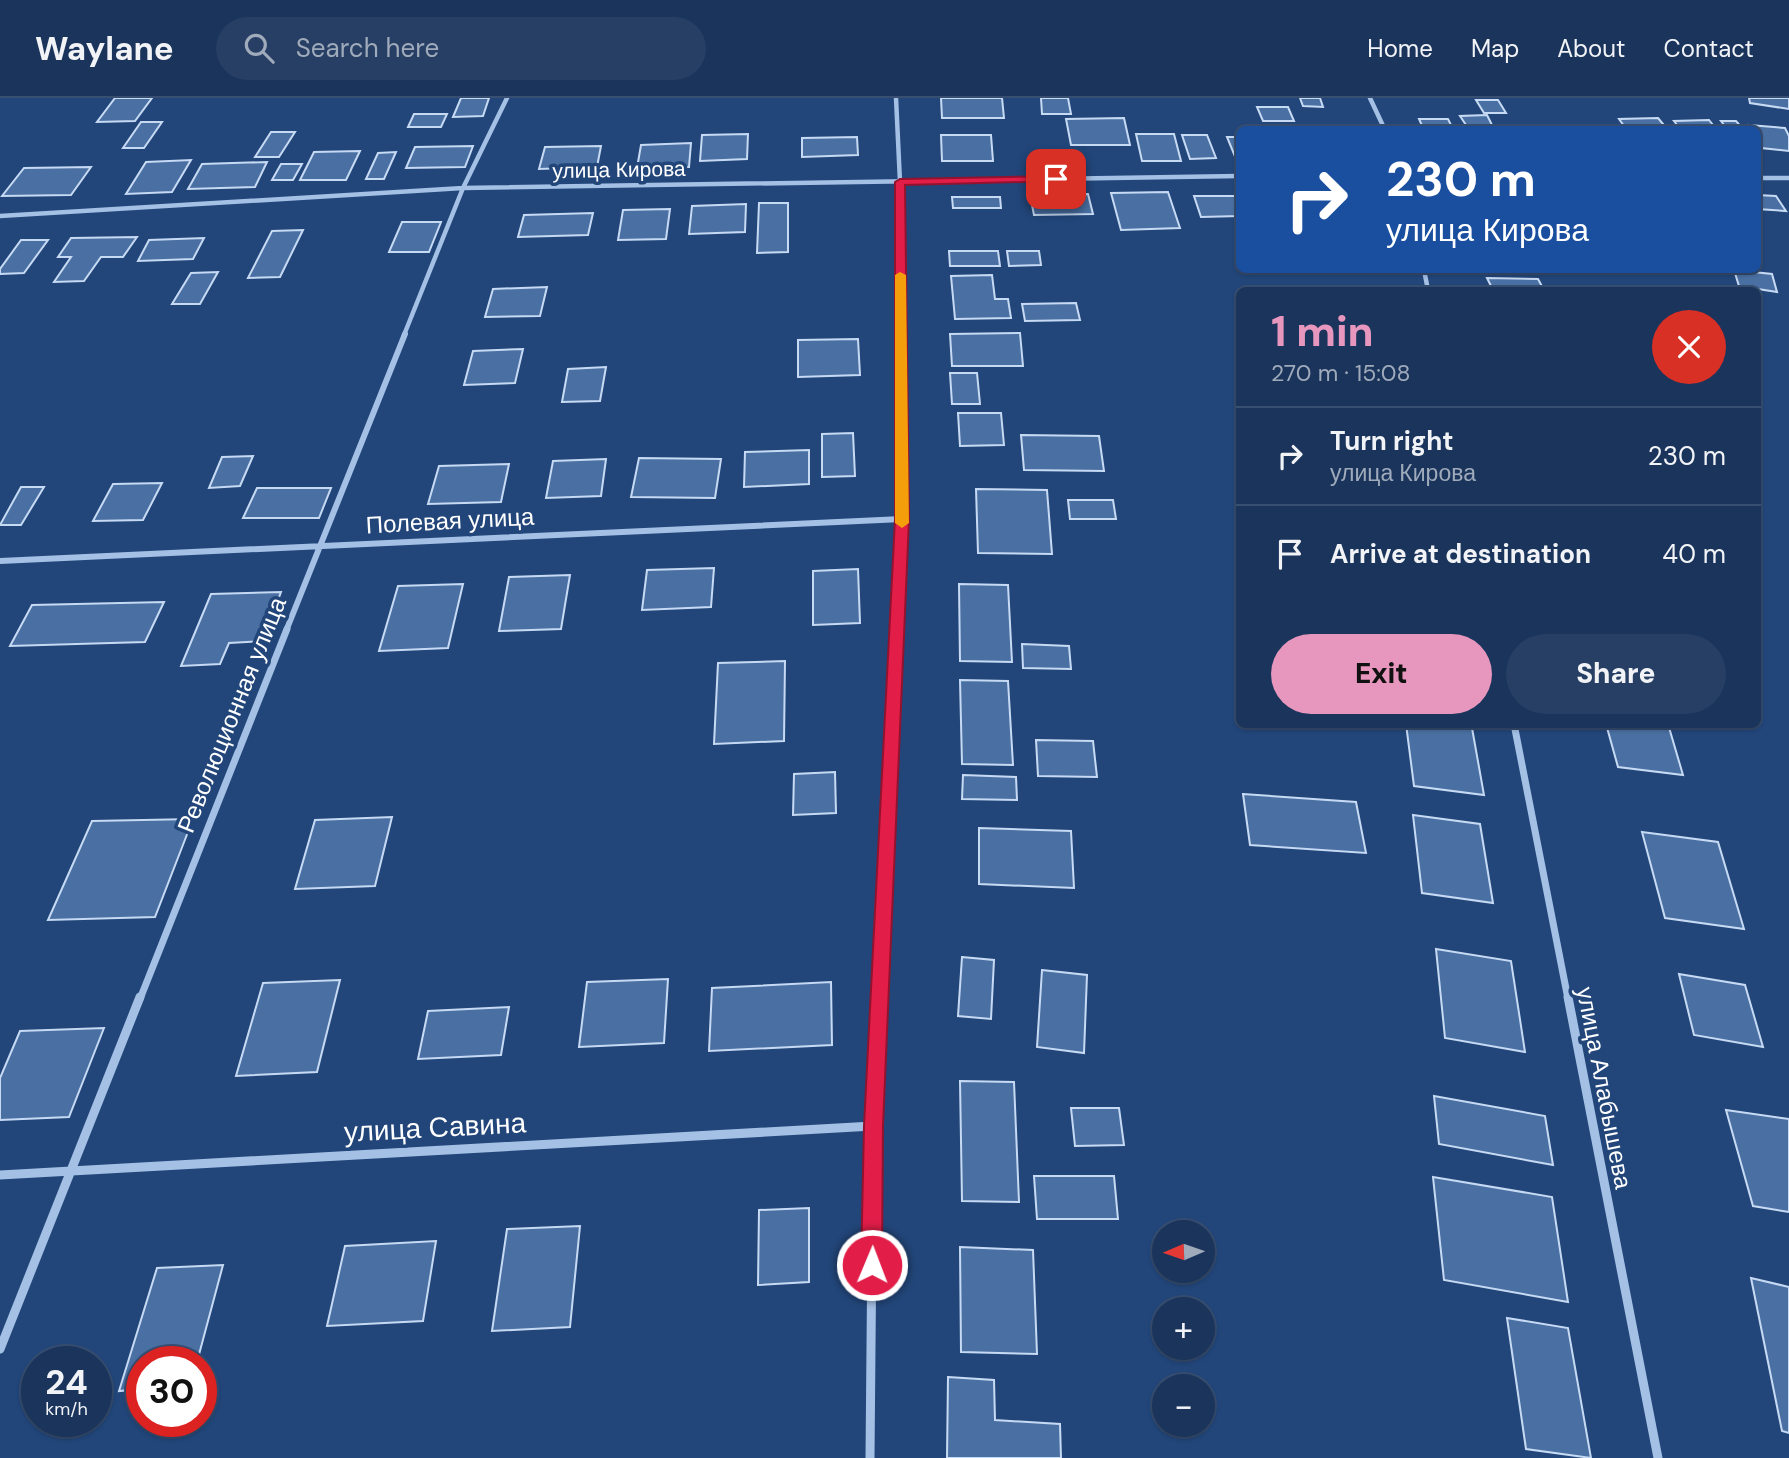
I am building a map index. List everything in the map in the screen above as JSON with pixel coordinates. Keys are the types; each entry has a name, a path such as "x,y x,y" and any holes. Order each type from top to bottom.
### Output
{"street":[{"name":"Революционная улица","path":"0,1349 463,188 507,98"},
{"path":"870,1458 873,1126 902,519 900,182 896,98"},
{"path":"1370,98 1383,126"},
{"name":"улица Кирова","path":"0,216 463,188 1236,176"},
{"path":"1761,178 1789,178"},
{"name":"Полевая улица","path":"0,561 902,519"},
{"name":"улица Алабышева","path":"1515,728 1658,1458"},
{"name":"улица Савина","path":"0,1175 873,1126"}],"building":[{"path":"115,98 152,98 135,121 97,122"},
{"path":"461,98 489,98 483,116 453,117"},
{"path":"941,98 1002,98 1004,118 942,118"},
{"path":"1041,98 1068,98 1071,114 1042,114"},
{"path":"1300,98 1320,98 1323,107 1303,106"},
{"path":"1749,98 1789,98 1789,109 1750,103"},
{"path":"1476,100 1498,100 1506,113 1484,113"},
{"path":"1257,107 1288,107 1294,121 1263,121"},
{"path":"414,114 447,114 441,127 408,127"},
{"path":"1487,115 1492,125 1466,125 1460,116"},
{"path":"1124,118 1130,145 1071,145 1066,119"},
{"path":"1658,118 1665,126 1624,126 1619,119"},
{"path":"1419,119 1448,119 1452,126 1422,126"},
{"path":"1709,120 1714,126 1678,126 1674,121"},
{"path":"1721,121 1736,121 1740,126 1725,126"},
{"path":"141,122 162,122 144,148 123,148"},
{"path":"1761,126 1785,128 1789,136 1789,151 1761,148"},
{"path":"271,132 295,132 279,157 255,157"},
{"path":"748,134 747,159 700,161 702,135"},
{"path":"1136,134 1174,134 1181,161 1142,161"},
{"path":"941,135 991,135 993,161 942,161"},
{"path":"1182,135 1207,135 1216,158 1190,159"},
{"path":"857,137 858,155 802,157 802,138"},
{"path":"1227,137 1236,137 1236,159"},
{"path":"691,143 689,167 637,168 641,145"},
{"path":"473,146 465,167 406,168 415,147"},
{"path":"601,146 597,167 539,169 545,147"},
{"path":"360,151 346,180 300,180 314,152"},
{"path":"396,152 384,179 366,179 378,153"},
{"path":"191,160 172,192 126,194 146,162"},
{"path":"267,162 255,187 188,189 202,164"},
{"path":"281,164 302,164 293,180 272,180"},
{"path":"91,167 71,195 2,196 24,168"},
{"path":"1168,192 1180,228 1121,230 1111,193"},
{"path":"1088,194 1093,214 1034,215 1030,195"},
{"path":"1761,195 1776,196 1786,211 1761,209"},
{"path":"1194,196 1236,196 1236,216 1201,217"},
{"path":"952,197 1000,197 1001,208 953,208"},
{"path":"759,203 788,203 788,252 757,253"},
{"path":"746,204 745,232 689,234 692,206"},
{"path":"670,209 666,239 618,240 623,210"},
{"path":"593,213 588,235 518,237 524,215"},
{"path":"402,222 441,222 429,252 389,252"},
{"path":"303,230 280,277 248,278 272,231"},
{"path":"137,237 123,257 101,257 84,281 54,282 71,257 58,257 71,238"},
{"path":"204,238 193,259 138,261 149,240"},
{"path":"21,240 48,240 24,273 0,274 0,269"},
{"path":"949,251 998,251 1000,266 950,266"},
{"path":"1007,251 1039,251 1041,265 1009,266"},
{"path":"218,272 200,304 172,304 191,273"},
{"path":"1735,273 1772,274 1777,292 1761,289 1761,287 1739,286"},
{"path":"992,275 995,299 1008,299 1011,318 955,319 951,276"},
{"path":"1487,278 1538,279 1542,287 1492,287"},
{"path":"547,287 540,316 485,317 493,289"},
{"path":"1076,303 1080,320 1025,321 1022,304"},
{"path":"1020,333 1023,366 952,366 950,334"},
{"path":"858,339 860,375 798,377 798,340"},
{"path":"523,349 515,383 464,385 473,351"},
{"path":"606,367 600,401 562,402 568,369"},
{"path":"950,373 977,373 980,404 952,404"},
{"path":"958,413 1001,413 1004,445 960,446"},
{"path":"853,433 855,476 822,477 822,434"},
{"path":"1021,435 1099,436 1104,471 1024,470"},
{"path":"809,450 809,484 744,487 745,452"},
{"path":"253,456 240,486 209,488 222,457"},
{"path":"639,458 721,459 715,498 631,497"},
{"path":"606,459 601,496 546,498 553,461"},
{"path":"509,464 501,502 428,504 439,466"},
{"path":"162,483 143,520 93,521 113,484"},
{"path":"21,487 44,487 21,525 0,525"},
{"path":"257,488 331,488 319,518 243,518"},
{"path":"976,489 1047,490 1052,554 978,553"},
{"path":"1068,500 1113,500 1116,519 1070,519"},
{"path":"714,568 711,607 642,610 647,570"},
{"path":"858,569 860,623 813,625 813,571"},
{"path":"570,575 561,629 499,631 509,577"},
{"path":"463,584 448,648 379,651 398,586"},
{"path":"959,584 1008,585 1012,662 960,661"},
{"path":"281,592 263,641 229,643 220,664 181,666 211,594"},
{"path":"164,602 145,642 10,646 32,605"},
{"path":"1022,644 1069,646 1071,669 1023,668"},
{"path":"785,661 784,741 714,744 718,663"},
{"path":"960,680 1008,681 1013,765 962,764"},
{"path":"1407,728 1472,728 1484,795 1414,786"},
{"path":"1607,728 1669,728 1683,775 1618,767"},
{"path":"1036,740 1093,741 1097,777 1038,776"},
{"path":"835,772 836,813 793,815 794,774"},
{"path":"963,775 1016,777 1017,800 962,799"},
{"path":"1243,794 1356,802 1366,853 1250,845"},
{"path":"1413,815 1480,824 1493,903 1422,893"},
{"path":"392,817 375,886 295,889 315,820"},
{"path":"193,819 155,917 48,920 92,821"},
{"path":"979,828 1071,831 1074,888 979,884"},
{"path":"1642,832 1718,842 1744,929 1665,918"},
{"path":"1436,949 1511,961 1525,1052 1445,1038"},
{"path":"962,957 994,960 991,1019 958,1016"},
{"path":"1042,970 1087,975 1084,1053 1037,1047"},
{"path":"1679,974 1745,985 1763,1047 1694,1035"},
{"path":"668,979 664,1043 579,1047 587,982"},
{"path":"340,980 317,1072 236,1076 263,983"},
{"path":"831,982 832,1045 709,1051 712,988"},
{"path":"509,1007 501,1055 418,1059 428,1011"},
{"path":"104,1028 69,1117 0,1120 0,1078 20,1031"},
{"path":"960,1081 1014,1082 1019,1202 962,1201"},
{"path":"1434,1096 1545,1116 1553,1165 1439,1144"},
{"path":"1071,1108 1119,1108 1124,1145 1075,1146"},
{"path":"1726,1110 1789,1119 1789,1212 1753,1206"},
{"path":"1034,1176 1114,1176 1118,1219 1037,1219"},
{"path":"1433,1177 1552,1197 1568,1302 1444,1280"},
{"path":"809,1208 809,1282 758,1285 759,1210"},
{"path":"580,1226 570,1327 492,1331 507,1229"},
{"path":"436,1241 423,1321 327,1326 345,1246"},
{"path":"960,1247 1033,1250 1037,1354 961,1352"},
{"path":"223,1265 201,1346 133,1346 157,1268"},
{"path":"1751,1278 1789,1287 1789,1433 1782,1431"},
{"path":"1507,1318 1568,1328 1591,1458 1526,1449"},
{"path":"126,1368 126,1390 119,1391"},
{"path":"948,1377 994,1380 995,1420 1060,1424 1061,1458 947,1458"}],"slow traffic":[{"path":"900,275 902,523"}],"route":[{"path":"872,1265 873,1126 902,519 900,182 1056,179"}]}
